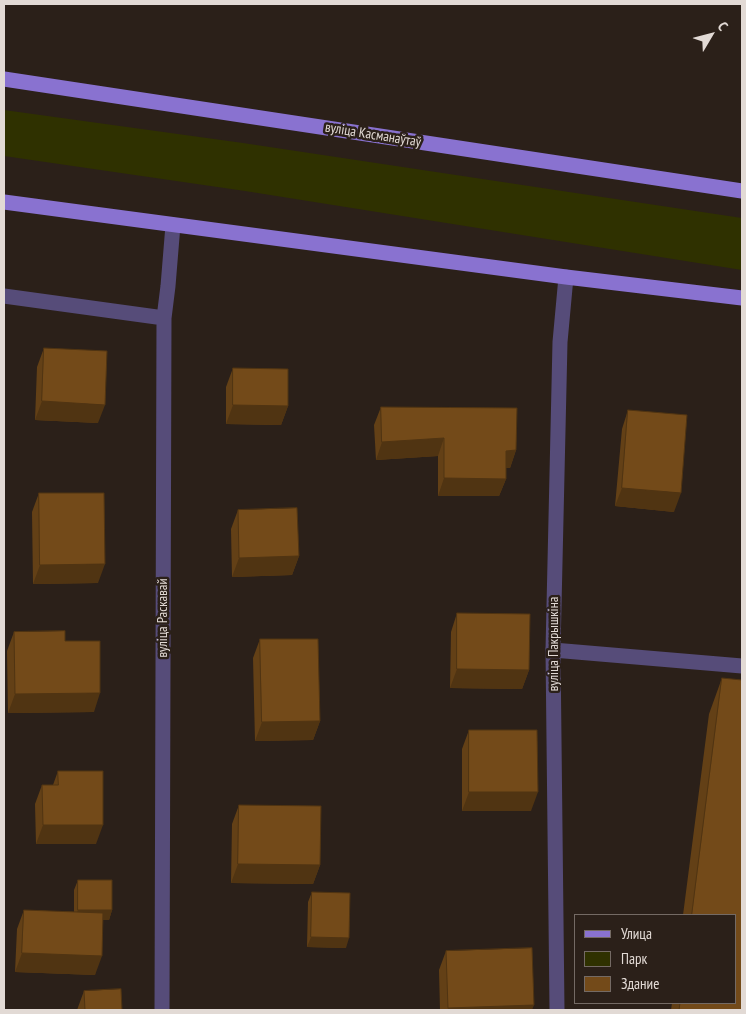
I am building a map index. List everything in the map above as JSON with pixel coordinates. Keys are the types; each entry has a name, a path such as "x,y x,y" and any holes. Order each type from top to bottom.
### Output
{"main road":[{"name":"вуліца Касманаўтаў","path":"4,79 742,191"},
{"path":"4,202 566,277 742,298"}],"street":[{"name":"вуліца Раскавай","path":"162,1010 164,318 173,225"},
{"name":"вуліца Пакрышкіна","path":"557,1010 553,650 560,342 566,277"},
{"path":"4,296 164,318"},
{"path":"553,650 742,666"}],"green space":[{"path":"4,110 243,143 742,218 742,270 245,191 4,156"}],"building":[{"path":"44,348 107,351 105,405 42,401"},
{"path":"233,368 288,369 288,406 233,405"},
{"path":"381,407 517,408 516,450 506,451 506,479 444,478 444,438 382,442"},
{"path":"628,410 687,415 681,493 622,488"},
{"path":"39,493 104,493 105,564 40,565"},
{"path":"297,508 299,556 239,558 238,510"},
{"path":"457,613 530,614 529,670 457,669"},
{"path":"65,631 65,641 100,641 100,693 15,694 14,632"},
{"path":"260,639 318,639 320,721 262,722"},
{"path":"722,678 742,680 742,1010 679,1010 680,1004 736,1004 736,914 692,914"},
{"path":"469,730 537,730 538,792 469,792"},
{"path":"58,771 103,771 103,825 43,825 42,785 58,785"},
{"path":"239,805 321,806 320,865 238,864"},
{"path":"78,880 112,880 112,910 78,910"},
{"path":"312,892 350,893 349,938 311,937"},
{"path":"24,910 103,913 102,956 22,953"},
{"path":"532,948 534,1005 448,1008 446,951"},
{"path":"121,989 122,1010 85,1010 84,991"}]}
